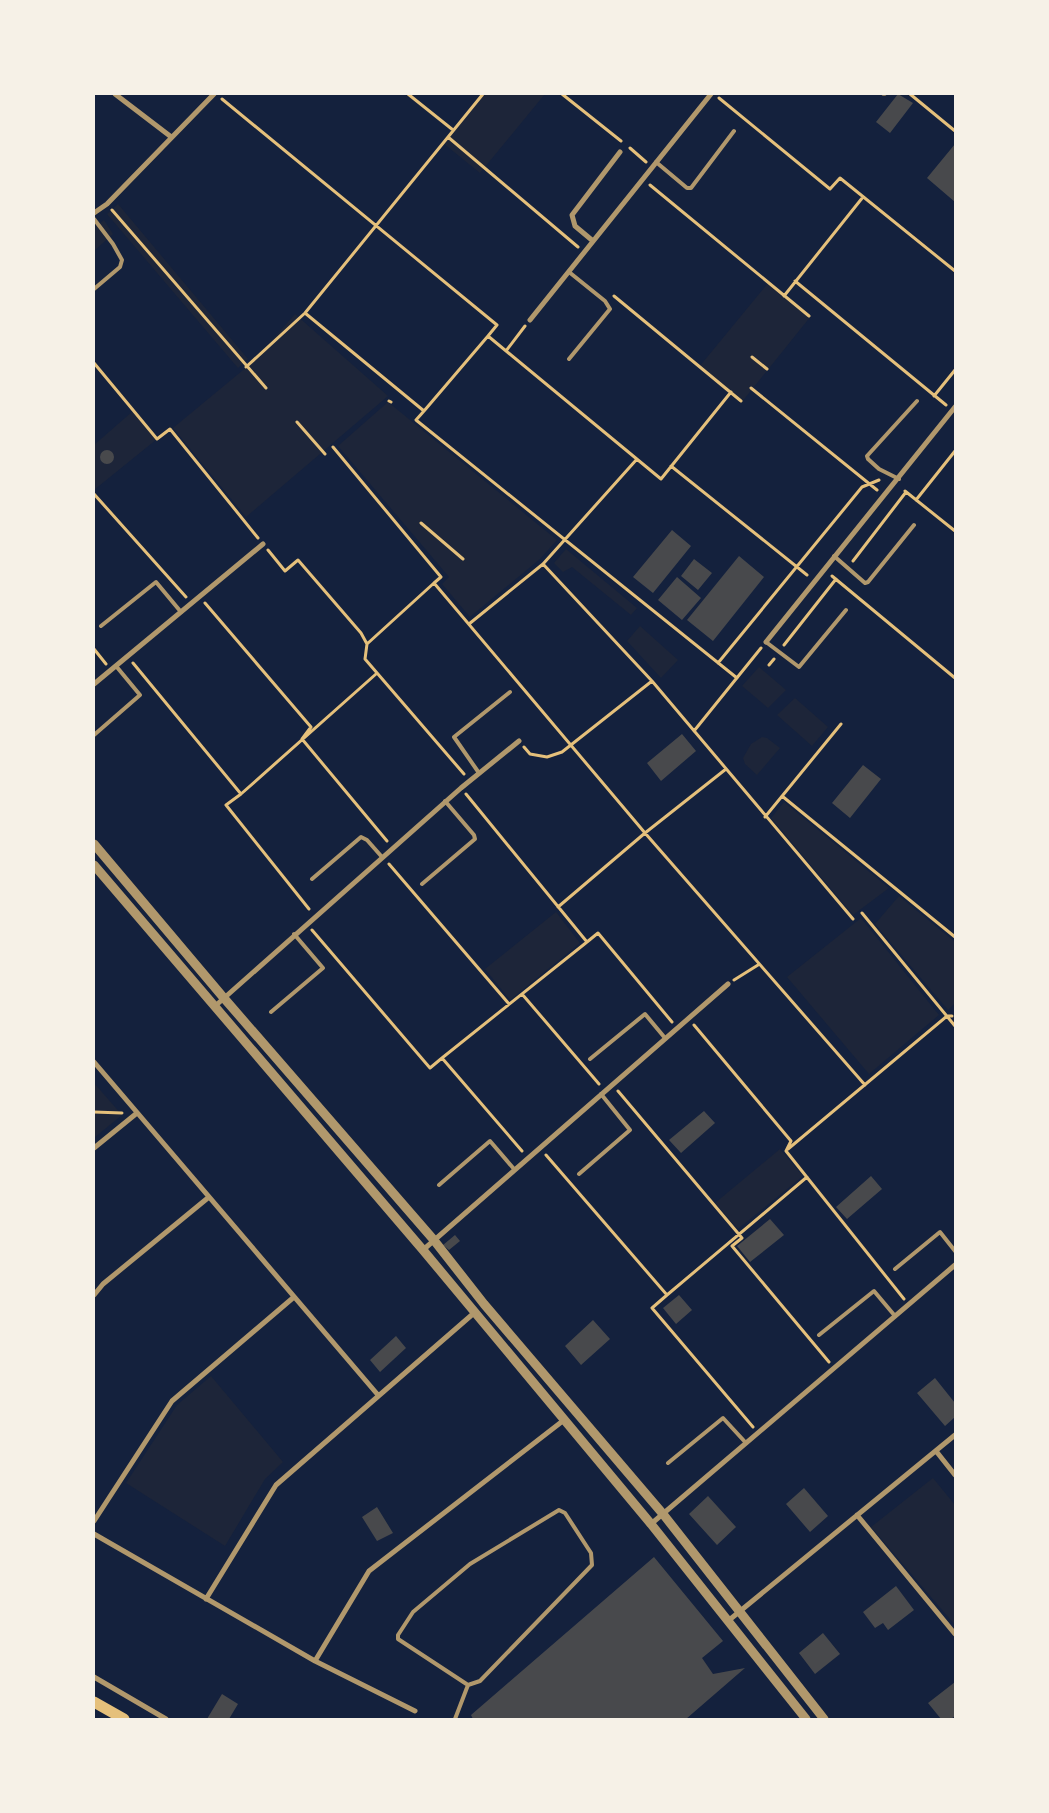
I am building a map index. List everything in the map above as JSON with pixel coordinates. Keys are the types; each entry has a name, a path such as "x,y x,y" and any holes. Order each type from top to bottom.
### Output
{"main road":[{"path":"94,1702 124,1719"}],"street":[{"path":"115,94 170,136"},
{"path":"94,214 107,204 170,136 215,94"},
{"path":"530,320 712,94"},
{"path":"593,241 575,226 572,215 620,152"},
{"path":"766,642 954,408"},
{"path":"94,684 262,544"},
{"path":"214,1007 445,801 519,741"},
{"path":"94,844 223,997 433,1239 484,1304 663,1514 824,1719"},
{"path":"94,865 423,1250 651,1524 806,1719"},
{"path":"423,1250 433,1239 728,984"},
{"path":"94,1062 378,1395"},
{"path":"94,1148 137,1113"},
{"path":"94,1295 103,1284 209,1197"},
{"path":"651,1524 955,1265"},
{"path":"94,1521 172,1401 294,1297"},
{"path":"206,1598 276,1485 474,1312"},
{"path":"315,1661 369,1571 564,1420"},
{"path":"728,1621 955,1435"},
{"path":"936,1451 955,1475"},
{"path":"857,1515 955,1634"},
{"path":"94,1534 315,1661 415,1712"},
{"path":"94,1677 166,1719"}],"lane":[{"path":"655,165 687,188 691,188 734,131"},
{"path":"94,220 113,244 122,260 120,267 94,289"},
{"path":"568,272 605,301 610,309 570,359"},
{"path":"897,481 874,464 867,456 917,401"},
{"path":"834,556 865,583 868,582 914,525"},
{"path":"101,626 156,582 181,612"},
{"path":"766,642 799,667 846,610"},
{"path":"94,735 140,695 116,666"},
{"path":"479,773 454,737 510,692"},
{"path":"422,884 474,839 474,835 445,801"},
{"path":"312,879 361,837 367,840 382,856"},
{"path":"271,1012 323,968 294,934"},
{"path":"590,1060 645,1014 665,1038"},
{"path":"579,1174 630,1130 603,1092"},
{"path":"439,1185 490,1142 514,1169"},
{"path":"895,1269 940,1232 955,1251"},
{"path":"819,1335 874,1291 895,1316"},
{"path":"668,1463 723,1418 746,1443"},
{"path":"562,1510 592,1553 592,1565 480,1681 468,1685 402,1643 398,1634 413,1612 470,1564 562,1510"},
{"path":"455,1719 468,1685"}],"path":[{"path":"215,94 496,325 424,411 415,419 737,678"},
{"path":"408,94 453,130"},
{"path":"246,367 305,313 483,94"},
{"path":"562,94 655,165"},
{"path":"712,94 830,189 840,178 955,271"},
{"path":"910,94 955,131"},
{"path":"448,136 584,252"},
{"path":"643,179 810,316"},
{"path":"784,296 864,197"},
{"path":"107,204 266,388"},
{"path":"795,281 934,396 954,408"},
{"path":"612,294 741,401"},
{"path":"305,313 424,411"},
{"path":"506,351 530,320"},
{"path":"488,336 661,479 731,392"},
{"path":"752,357 767,369"},
{"path":"94,363 157,439 170,429 285,571 298,560 361,633 367,644 365,659 376,674 470,780"},
{"path":"934,396 955,370"},
{"path":"751,388 883,496"},
{"path":"937,411 943,403"},
{"path":"297,422 326,454"},
{"path":"333,447 441,577 367,644"},
{"path":"916,500 955,451"},
{"path":"469,624 543,564 637,459"},
{"path":"671,466 814,581"},
{"path":"718,663 862,487 870,485 888,474"},
{"path":"897,481 906,492 955,531"},
{"path":"840,583 848,568 906,492"},
{"path":"94,494 192,603"},
{"path":"421,523 463,559"},
{"path":"543,564 652,681 853,919"},
{"path":"824,569 955,678"},
{"path":"769,666 836,579"},
{"path":"434,583 758,965 864,1085"},
{"path":"199,596 311,727 302,740"},
{"path":"694,731 766,642"},
{"path":"94,650 111,670"},
{"path":"128,656 241,794"},
{"path":"315,916 226,806 376,674"},
{"path":"519,741 530,754 547,756 572,746 652,681"},
{"path":"766,817 841,724"},
{"path":"302,740 392,848"},
{"path":"558,907 645,833 726,769"},
{"path":"461,788 587,942"},
{"path":"782,796 955,937"},
{"path":"382,856 509,1004"},
{"path":"862,913 955,1026"},
{"path":"307,923 430,1068 598,933 677,1028"},
{"path":"728,984 758,965"},
{"path":"522,994 603,1092"},
{"path":"786,1151 947,1016 952,1016"},
{"path":"689,1018 791,1141 786,1151"},
{"path":"442,1058 527,1158"},
{"path":"612,1084 739,1234 742,1238 732,1246 834,1368"},
{"path":"94,1112 137,1113"},
{"path":"539,1147 667,1295"},
{"path":"786,1151 909,1305"},
{"path":"758,1433 652,1308 807,1177"}],"shaded area":[{"path":"484,94 545,94 480,173 443,143"},
{"path":"118,204 248,359 238,368 107,214"},
{"path":"104,220 113,234 94,251 94,228"},
{"path":"769,282 811,316 741,403 699,367"},
{"path":"295,314 388,396 246,517 173,428 254,361"},
{"path":"388,402 557,540 540,559 470,617 442,584 449,577 338,446"},
{"path":"133,411 157,439 94,490 94,445"},
{"path":"566,549 637,608 631,615 572,567 563,572 554,563"},
{"path":"640,626 678,660 661,678 627,641"},
{"path":"759,667 786,690 768,708 742,686"},
{"path":"795,698 828,727 812,746 777,715"},
{"path":"762,737 767,738 780,748 757,775 745,764 743,758 751,744"},
{"path":"784,802 889,888 853,915 771,818"},
{"path":"899,896 955,942 955,1003 948,1010 875,924"},
{"path":"556,912 580,943 510,1000 485,969"},
{"path":"861,918 939,1015 869,1074 787,977"},
{"path":"94,1083 122,1115 94,1138"},
{"path":"780,1149 803,1176 738,1229 715,1203"},
{"path":"211,1376 283,1462 265,1479 225,1546 126,1483 177,1405"},
{"path":"933,1478 955,1505 955,1625 871,1527"}],"building":[{"path":"898,94 913,103 890,133 876,122"},
{"path":"955,144 955,202 927,178"},
{"path":"104,450 110,450 114,457 110,464 104,464 100,460 100,454"},
{"path":"672,530 691,546 653,593 633,577"},
{"path":"739,556 764,577 713,641 687,620"},
{"path":"694,559 712,573 698,590 681,576"},
{"path":"677,577 701,598 682,620 658,600"},
{"path":"682,734 696,751 661,781 647,763"},
{"path":"863,765 881,779 850,818 832,803"},
{"path":"704,1111 715,1123 681,1153 669,1140"},
{"path":"871,1176 882,1189 847,1219 836,1207"},
{"path":"770,1219 784,1235 750,1262 737,1246"},
{"path":"455,1235 460,1241 449,1250 443,1245"},
{"path":"679,1295 692,1310 676,1324 663,1308"},
{"path":"593,1320 610,1339 581,1365 565,1346"},
{"path":"396,1336 406,1348 380,1372 370,1360"},
{"path":"935,1378 955,1403 955,1417 945,1426 917,1393"},
{"path":"804,1488 828,1516 810,1532 786,1504"},
{"path":"708,1496 736,1527 717,1545 689,1514"},
{"path":"377,1507 393,1533 377,1541 362,1517"},
{"path":"654,1557 723,1641 702,1658 713,1674 745,1668 686,1719 473,1719 471,1715"},
{"path":"896,1586 914,1610 888,1630 883,1623 875,1628 863,1612"},
{"path":"823,1633 840,1654 815,1674 799,1653"},
{"path":"955,1682 955,1716 951,1719 941,1719 928,1703"},
{"path":"222,1694 238,1704 229,1719 207,1719"}]}
